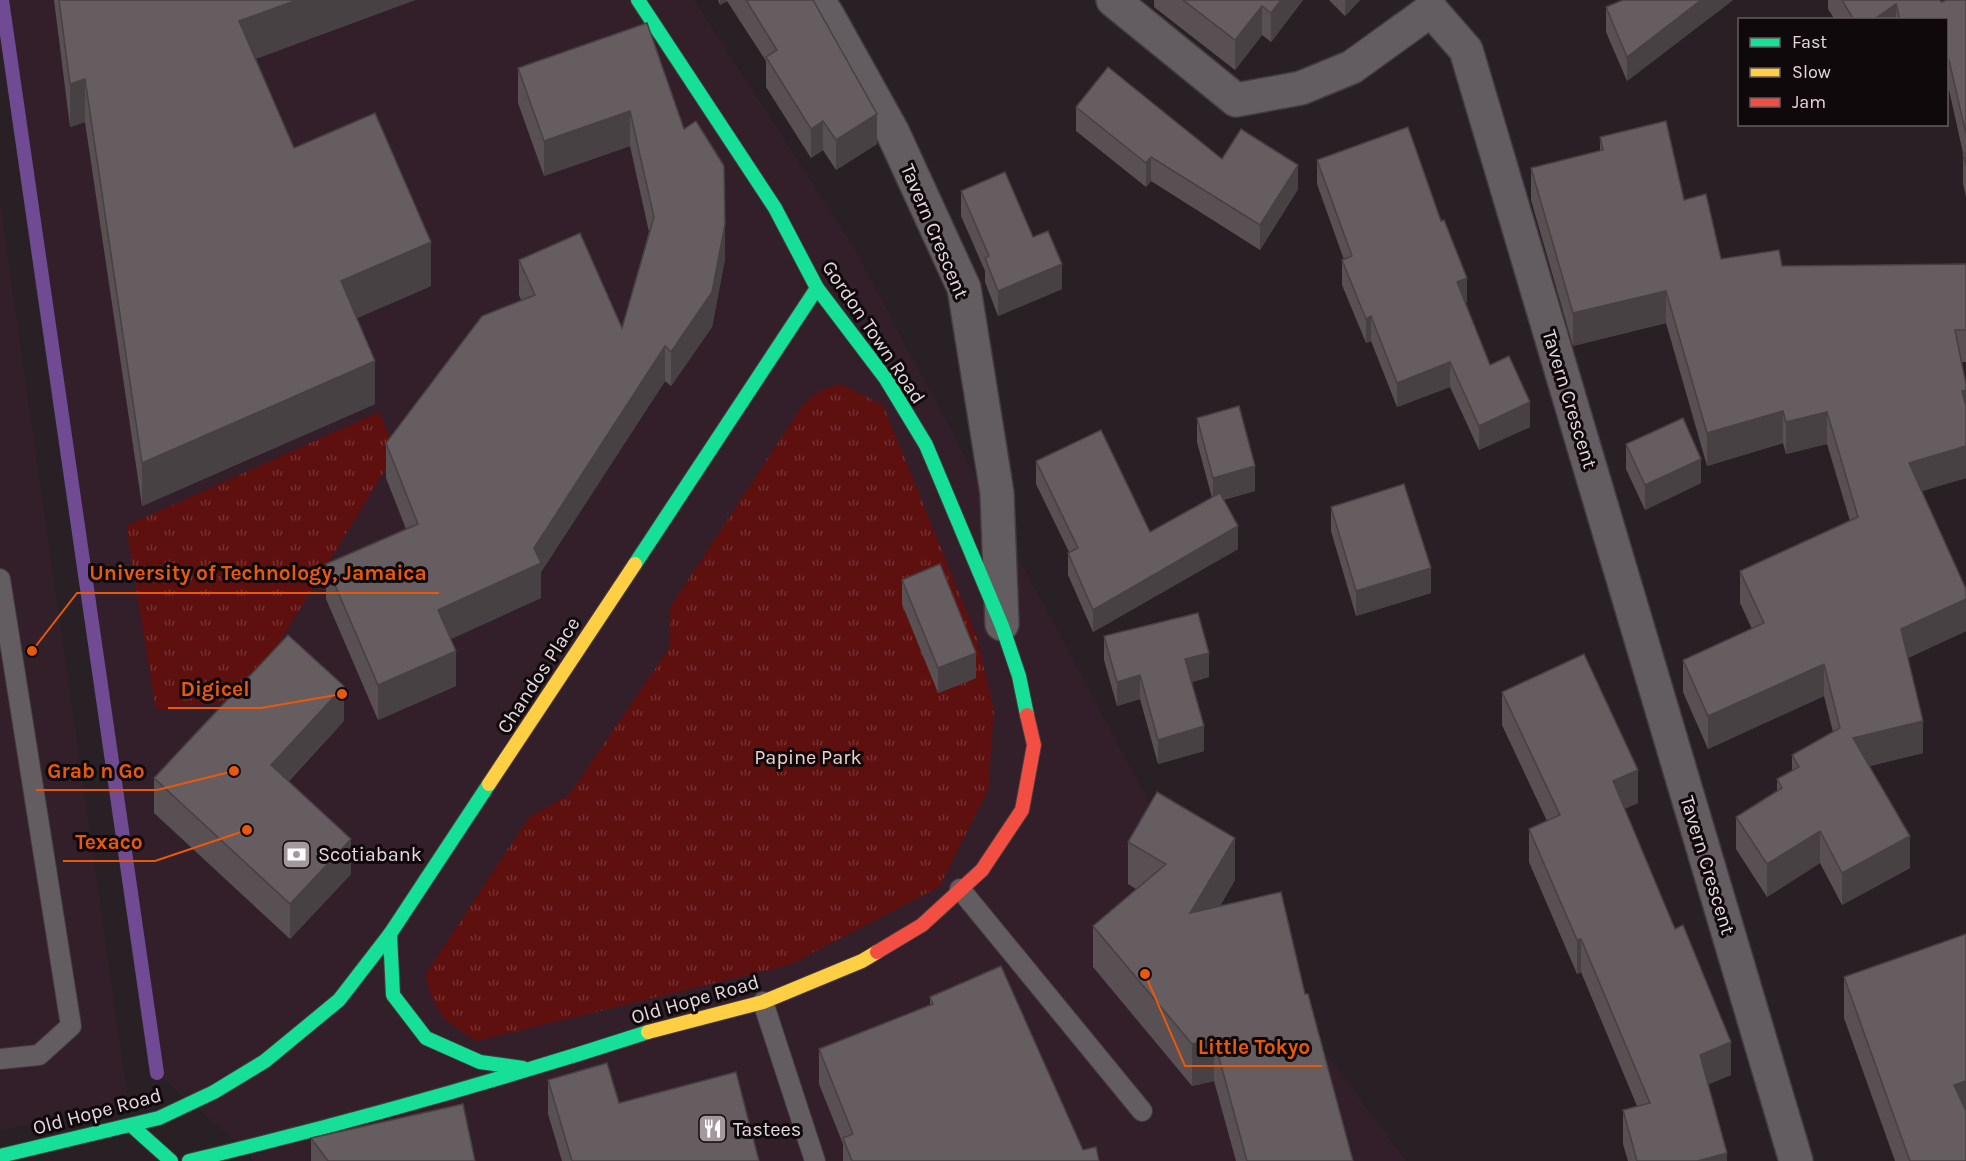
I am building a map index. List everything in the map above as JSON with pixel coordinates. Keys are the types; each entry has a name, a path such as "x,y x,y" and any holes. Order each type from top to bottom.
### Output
{"main road":[{"name":"Gordon Town Road","path":"638,0 776,208 817,288 886,379 926,445 1002,626 1019,676"},
{"name":"Chandos Place","path":"265,1061 339,1000 390,934 817,288"},
{"name":"Old Hope Road","path":"189,1161 277,1140 534,1069 654,1030 763,1002 862,961 922,925 981,870 1022,810 1034,745 1019,676"},
{"path":"390,934 393,995 426,1038 480,1062 534,1069"},
{"name":"Old Hope Road","path":"0,1156 159,1118 214,1092 265,1061"},
{"path":"132,1126 171,1161"}],"street":[{"name":"Tavern Crescent","path":"818,0 892,131 964,288 997,493 1002,626"},
{"name":"Tavern Crescent","path":"1113,0 1236,100 1300,88 1352,67 1435,5 1466,50 1796,1161"}],"lane":[{"path":"0,579 71,1026 39,1055 0,1059"},
{"path":"960,889 1142,1110"},
{"path":"763,1002 815,1161"}],"shaded area":[{"path":"2,0 694,0 853,246 1170,842 1406,1161 253,1161 248,1152 157,1073"},
{"path":"0,201 128,1101 0,1131"}],"green space":[{"name":"Papine Park","path":"840,384 883,405 977,638 994,711 988,790 939,887 789,965 476,1041 444,1019 432,998 425,975 529,817 569,795 670,647 670,607 804,403 821,390"},
{"path":"379,412 396,452 244,700 156,710 126,526"}],"building":[{"path":"59,0 297,0 239,21 294,148 375,113 431,242 341,281 375,361 142,463 85,79 70,84"},
{"path":"746,0 813,0 877,114 836,140 823,121 811,129 766,57 777,50"},
{"path":"1183,0 1281,0 1271,13 1262,6 1235,40"},
{"path":"1623,0 1701,0 1627,57 1606,7"},
{"path":"1842,0 1940,0 1941,2 1966,0 1966,134 1948,60 1948,18 1900,18 1896,4 1876,18 1853,18"},
{"path":"647,23 684,129 696,121 724,166 725,224 712,292 671,352 665,346 534,548 541,563 438,610 456,651 378,685 326,564 418,524 386,443 482,316 535,295 519,260 580,233 622,328 654,217 630,111 544,141 518,68"},
{"path":"1108,67 1222,159 1241,129 1298,165 1260,225 1151,157 1146,163 1076,107"},
{"path":"1666,121 1684,200 1706,194 1721,259 1779,250 1782,266 1966,264 1966,330 1955,330 1966,384 1966,390 1962,391 1966,406 1966,446 1909,463 1966,589 1966,599 1901,629 1923,721 1853,738 1910,836 1842,873 1820,831 1767,864 1736,817 1782,788 1777,779 1799,767 1792,755 1840,728 1824,664 1708,716 1683,660 1764,623 1740,571 1858,517 1827,412 1786,422 1783,411 1707,433 1666,291 1573,313 1531,168 1603,150 1600,137"},
{"path":"1408,127 1441,221 1444,220 1467,278 1457,282 1490,365 1509,356 1530,402 1479,426 1450,362 1397,383 1371,316 1366,319 1342,260 1352,256 1317,160"},
{"path":"1005,172 1033,237 1048,231 1062,264 998,291 985,258 989,256 961,191"},
{"path":"1239,406 1255,466 1213,478 1197,418"},
{"path":"1683,418 1701,459 1645,485 1626,444"},
{"path":"1101,430 1150,532 1220,493 1238,526 1093,610 1068,553 1078,548 1036,461"},
{"path":"1404,484 1431,568 1356,591 1331,507"},
{"path":"940,564 976,653 938,668 902,580"},
{"path":"1198,613 1209,653 1185,659 1204,726 1158,740 1140,675 1117,682 1104,636"},
{"path":"288,635 344,686 271,765 351,839 290,904 154,778"},
{"path":"1584,654 1638,770 1613,781 1675,929 1683,925 1731,1042 1700,1055 1727,1153 1697,1161 1637,1161 1623,1110 1650,1103 1581,939 1577,940 1529,829 1560,815 1502,692"},
{"path":"1157,792 1235,838 1190,913 1281,892 1305,994 1308,994 1353,1161 1247,1161 1214,1039 1192,1044 1093,926 1166,864 1128,842"},
{"path":"1966,934 1966,1081 1954,1085 1966,1111 1966,1161 1910,1161 1844,977"},
{"path":"1001,966 1083,1150 1096,1147 1099,1161 852,1161 843,1138 853,1134 819,1049 933,1004 930,997"},
{"path":"607,1063 619,1103 736,1072 759,1161 572,1161 548,1080"},
{"path":"463,1104 475,1161 328,1161 311,1138"}],"waterway":[{"path":"2,0 157,1073"}],"traffic: fast":[{"path":"638,0 775,208 817,288"},
{"path":"635,564 817,288 886,379 926,445 1002,626 1019,676 1027,715"},
{"path":"0,1156 159,1118 214,1092 265,1061 339,1000 390,934 489,784"},
{"path":"390,934 393,995 426,1038 480,1062 523,1068"},
{"path":"189,1161 420,1101 648,1032"},
{"path":"132,1126 171,1161"}],"traffic: slow":[{"path":"489,784 635,564"},
{"path":"648,1032 763,1002 862,961 877,952"}],"traffic: jam":[{"path":"877,952 922,925 982,870 1022,810 1034,745 1027,715"}],"place":[{"name":"University of Technology, Jamaica","path":"32,651"},
{"name":"Digicel","path":"342,694"},
{"name":"Grab n Go","path":"234,771"},
{"name":"Texaco","path":"247,830"},
{"name":"Scotiabank","path":"297,854"},
{"name":"Little Tokyo","path":"1145,974"},
{"name":"Tastees","path":"712,1129"}]}
